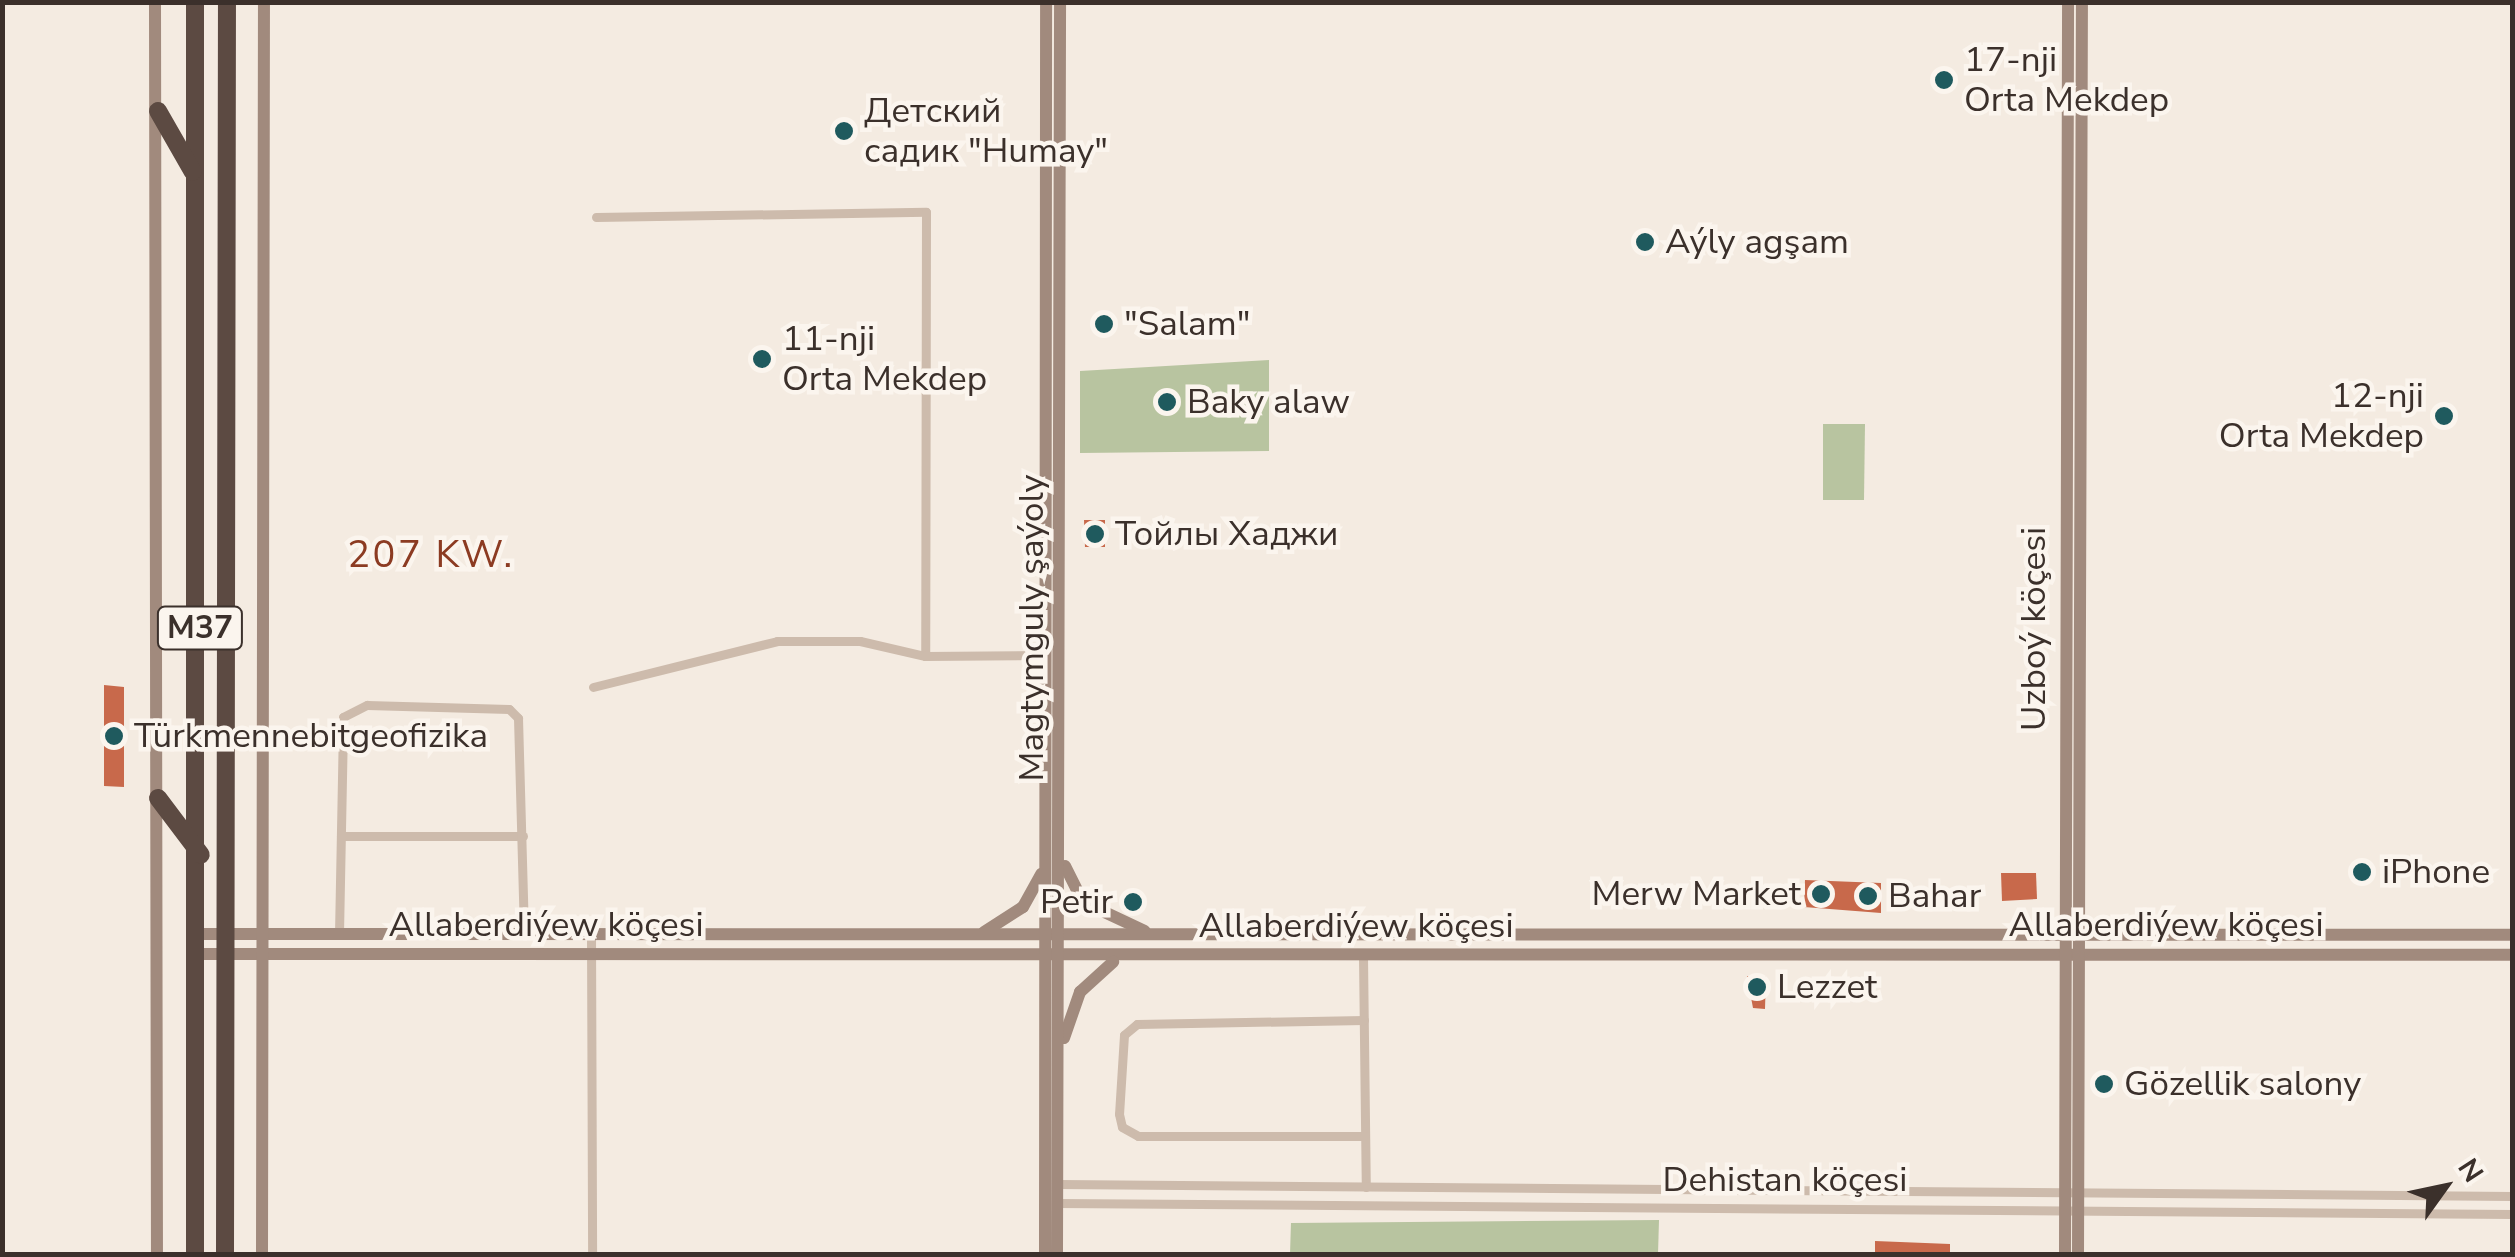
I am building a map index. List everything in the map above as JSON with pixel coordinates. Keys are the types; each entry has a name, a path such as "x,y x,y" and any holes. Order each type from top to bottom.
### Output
{"highway":[{"name":"M37","path":"195,2 193,173 201,855 195,1254"},
{"name":"M37","path":"225,1254 226,2"},
{"path":"158,111 193,173"},
{"path":"158,798 201,855"}],"street":[{"path":"156,2 157,1254"},
{"path":"262,1254 268,934 264,2"},
{"name":"Magtymguly şaýoly","path":"1045,1254 1046,2"},
{"name":"Magtymguly şaýoly","path":"1057,1254 1062,958 1060,2"},
{"name":"Uzboý köçesi","path":"2068,2 2073,947"},
{"name":"Uzboý köçesi","path":"2066,1254 2072,1203 2082,2"},
{"path":"596,217 926,212 925,656"},
{"path":"593,687 777,641 860,641 925,656 1046,655"},
{"path":"339,934 343,718 367,705 508,709 522,733 524,934"},
{"path":"341,836 523,836"},
{"path":"1059,844 1083,902 1138,930 1188,936"},
{"path":"974,936 1023,907 1045,862"},
{"name":"Allaberdiýew köçesi","path":"201,934 1188,936 2512,954"},
{"path":"592,934 592,1254"},
{"name":"Allaberdiýew köçesi","path":"200,954 1363,957 2073,947 2512,935"},
{"path":"1363,957 1366,1186"},
{"path":"1060,1065 1080,992 1102,966 1127,958"},
{"path":"1364,1020 1137,1024 1124,1034 1119,1114 1122,1127 1138,1136 1365,1136"},
{"name":"Dehistan köçesi","path":"1058,1184 1366,1186 2512,1214"},
{"name":"Dehistan köçesi","path":"1057,1203 2072,1203 2512,1196"},
{"name":"Uzboý köçesi","path":"2072,1203 2078,1254"}],"green space":[{"path":"1269,360 1269,451 1080,453 1080,371"},
{"path":"1823,424 1865,424 1864,500 1823,500"},
{"path":"1659,1220 1658,1254 1290,1254 1291,1223"}],"building":[{"name":"Тойлы Хаджи","path":"1084,520 1105,520 1105,547 1085,547"},
{"name":"Türkmennebitgeofizika","path":"104,685 124,687 124,787 104,786"},
{"path":"2001,873 2036,873 2037,899 2002,901"},
{"path":"1805,880 1881,883 1881,913 1804,907"},
{"name":"Lezzet","path":"1747,976 1766,976 1765,1009 1753,1008"},
{"path":"1875,1241 1950,1244 1950,1254 1875,1254"}],"place":[{"name":"17-nji Orta Mekdep","path":"1944,80"},
{"name":"Детский садик \"Humay\"","path":"844,131"},
{"name":"Aýly agşam","path":"1645,242"},
{"name":"\"Salam\"","path":"1104,324"},
{"name":"11-nji Orta Mekdep","path":"762,359"},
{"name":"Baky alaw","path":"1167,402"},
{"name":"12-nji Orta Mekdep","path":"2444,416"},
{"name":"Тойлы Хаджи","path":"1095,534"},
{"name":"Türkmennebitgeofizika","path":"114,736"},
{"name":"iPhone","path":"2362,872"},
{"name":"Merw Market","path":"1821,894"},
{"name":"Bahar","path":"1868,896"},
{"name":"Petir","path":"1133,902"},
{"name":"Lezzet","path":"1757,987"},
{"name":"Gözellik salony","path":"2104,1084"}],"district":[{"name":"207 KW.","path":"431,555"}]}
